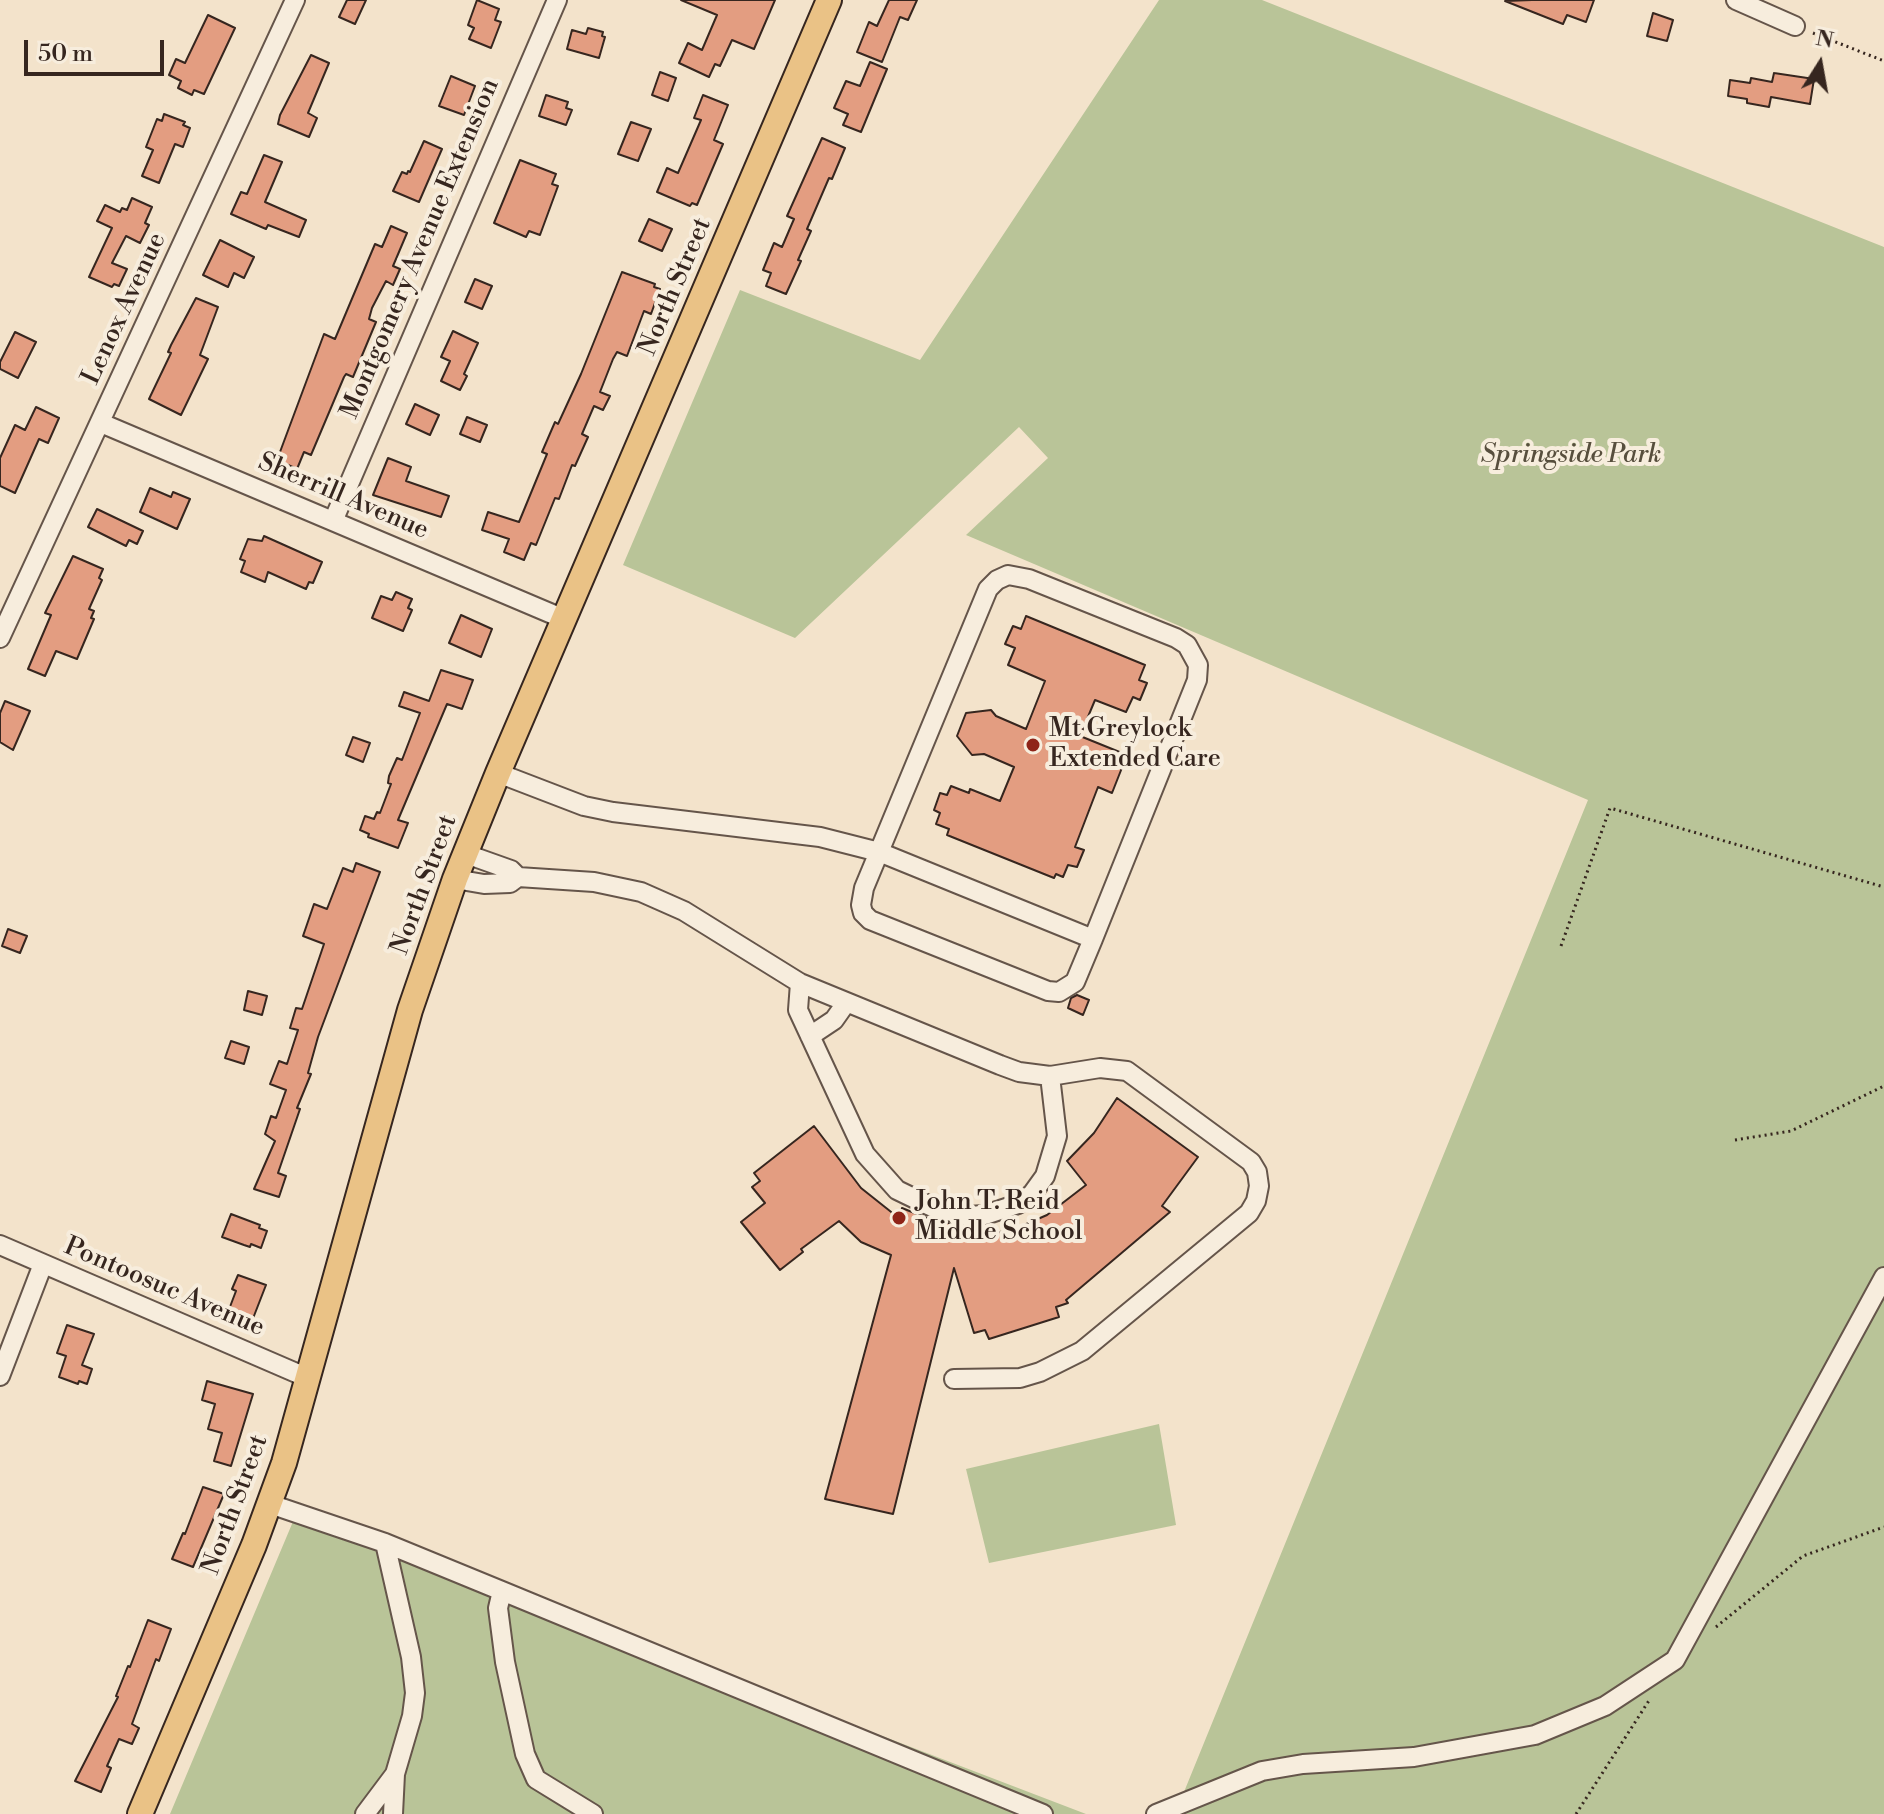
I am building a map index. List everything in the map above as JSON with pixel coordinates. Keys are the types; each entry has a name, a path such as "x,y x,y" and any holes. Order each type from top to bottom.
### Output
{"main road":[{"name":"North Street","path":"140,1814 270,1504 410,1010 455,879 829,0"}],"street":[{"name":"Lenox Avenue","path":"0,638 295,0"},
{"name":"Montgomery Avenue Extension","path":"334,519 557,0"},
{"path":"1736,0 1795,26"},
{"name":"Sherrill Avenue","path":"101,423 334,519 564,619"},
{"path":"1008,575 1029,579 1187,645 1198,665 1197,680 1075,982 1059,992 1040,990 870,920 863,913 861,896 879,852 988,589 997,580 1008,575"},
{"path":"498,773 584,806 613,812 851,843 1093,939"},
{"path":"466,854 511,870 518,877"},
{"path":"455,879 497,884 510,883 518,877 594,882 641,892 684,911 800,983 1019,1072 1050,1076 1115,1068 1139,1078 1244,1155 1257,1172 1256,1201 1249,1213 1082,1351 1040,1372 1020,1378 954,1379"},
{"path":"800,983 798,1010 865,1154 897,1190 913,1200 967,1216 985,1215 1018,1204 1032,1194 1045,1176 1057,1136 1050,1076"},
{"path":"810,1036 834,1020 846,1003"},
{"name":"Pontoosuc Avenue","path":"0,1245 308,1378"},
{"path":"0,1376 43,1264"},
{"path":"1156,1814 1262,1771 1303,1764 1414,1757 1535,1735 1605,1706 1675,1660 1884,1277"},
{"path":"270,1504 385,1543 1043,1814"},
{"path":"385,1543 411,1657 415,1693 412,1716 395,1774 393,1814"},
{"path":"502,1591 498,1608 505,1662 525,1754 536,1779 593,1814"},
{"path":"365,1814 395,1774"}],"path":[{"path":"1795,26 1884,61"},
{"path":"1561,946 1610,808 1884,887"},
{"path":"1735,1140 1791,1131 1884,1086"},
{"path":"1710,1632 1803,1556 1884,1527"},
{"path":"1576,1814 1650,1698"}],"green space":[{"name":"Springside Park","path":"1159,0 1262,0 1884,247 1884,1814 1175,1814 1588,800 966,535 1048,458 1019,427 795,638 623,565 740,290 920,360"},
{"path":"1159,1424 1176,1525 989,1563 966,1469"},
{"path":"297,1512 1086,1814 170,1814"}],"building":[{"path":"347,0 366,0 355,24 339,17"},
{"path":"477,0 499,9 495,20 501,22 491,48 469,39 474,28 468,25"},
{"path":"681,0 775,0 754,49 732,40 720,66 715,64 709,77 679,63 688,43 702,50 717,15"},
{"path":"889,0 917,0 908,20 900,17 882,62 857,52 869,22 877,26"},
{"path":"1594,0 1586,22 1567,15 1563,24 1505,1"},
{"path":"1653,13 1673,20 1667,41 1647,36"},
{"path":"208,15 235,28 204,94 194,90 192,95 178,88 181,81 169,75 176,59 185,63"},
{"path":"588,28 603,32 602,36 605,37 599,58 567,49 572,30 586,34"},
{"path":"311,55 329,63 308,113 317,118 309,137 278,124"},
{"path":"870,62 887,69 861,132 843,125 848,114 834,108 846,81 860,86"},
{"path":"660,72 676,78 668,101 652,95"},
{"path":"1774,73 1814,79 1810,104 1771,97 1769,107 1728,96 1730,80 1750,83 1751,78 1772,82"},
{"path":"451,76 475,86 464,115 439,106"},
{"path":"546,95 568,102 566,108 572,110 566,125 539,116"},
{"path":"703,95 728,105 714,140 723,144 697,205 692,203 690,206 657,192 667,168 678,173 701,120 694,118"},
{"path":"164,114 185,122 183,125 190,128 183,147 175,144 159,183 142,176 153,150 146,147 157,119 162,121"},
{"path":"631,122 651,129 638,161 618,154"},
{"path":"822,138 845,148 807,229 811,231 786,294 766,286 771,273 763,270 774,243 782,247 794,219 787,216"},
{"path":"424,141 442,149 419,202 393,191 402,172 410,172"},
{"path":"264,155 282,162 265,202 306,220 299,237 268,225 266,229 231,214 241,192 247,194"},
{"path":"520,160 556,174 552,184 558,186 540,235 529,231 526,237 494,223"},
{"path":"132,198 152,207 145,223 149,225 140,243 126,236 112,263 127,269 119,286 114,284 112,287 89,277 112,228 97,221 105,205 120,212 122,208 127,210"},
{"path":"649,219 672,229 662,251 639,241"},
{"path":"391,226 407,233 393,266 400,269 393,285 386,281 372,308 369,319 376,322 353,377 346,374 344,377 311,455 304,452 297,469 277,460 324,334 335,339 375,244 382,247"},
{"path":"220,240 254,257 244,278 234,273 228,287 203,275"},
{"path":"622,272 655,284 654,287 660,289 651,314 644,311 627,356 617,352 613,359 600,392 610,396 603,410 594,406 582,434 588,437 575,466 572,465 559,499 555,498 536,545 531,543 524,560 504,552 509,539 482,530 488,512 519,522 547,454 542,452 581,374"},
{"path":"475,279 492,286 482,309 465,302"},
{"path":"196,298 218,307 200,355 208,359 181,415 149,399 171,353 168,352 171,345"},
{"path":"453,331 478,343 460,390 441,381 450,361 441,357"},
{"path":"15,332 36,342 18,378 0,369 0,362"},
{"path":"415,404 439,415 430,435 406,424"},
{"path":"36,407 59,418 48,443 39,439 15,493 0,486 0,458 15,425 25,430"},
{"path":"467,417 487,425 480,442 460,434"},
{"path":"388,458 411,467 406,481 449,496 441,517 373,495"},
{"path":"150,488 171,497 173,492 190,499 177,529 140,512"},
{"path":"97,509 143,531 137,544 129,540 126,546 88,527"},
{"path":"264,536 322,562 313,583 309,582 306,589 268,572 265,582 241,572 245,561 240,559 248,539 262,541"},
{"path":"73,556 103,569 99,578 102,580 89,609 94,611 91,618 94,619 77,659 56,651 45,676 28,669 51,615 45,613"},
{"path":"396,592 412,599 408,608 412,610 403,631 372,618 381,596 392,600"},
{"path":"461,615 492,629 481,657 449,643"},
{"name":"Mt Greylock Extended Care","path":"1026,616 1145,665 1139,680 1147,683 1140,700 1133,697 1126,712 1095,700 1080,736 1127,755 1112,793 1098,787 1075,847 1084,850 1077,867 1068,865 1063,877 1056,874 1054,878 947,835 949,829 936,824 940,813 934,810 940,793 947,795 951,786 969,793 970,789 1000,801 1014,767 984,754 972,755 957,736 966,713 991,710 996,716 1026,729 1045,681 1008,665 1015,648 1005,644 1013,626 1021,629"},
{"path":"441,670 473,680 462,709 447,704 398,820 408,823 398,848 368,837 369,834 360,830 365,816 374,819 377,812 380,813 391,784 388,783 389,776 397,758 402,760 420,713 399,706 404,692 429,701"},
{"path":"5,701 30,711 13,750 0,742 0,713"},
{"path":"353,737 370,743 363,762 346,755"},
{"path":"356,863 380,872 318,1037 308,1073 311,1074 297,1108 300,1109 278,1173 286,1176 279,1197 254,1189 275,1141 265,1134 271,1116 276,1118 286,1090 270,1084 279,1061 287,1064 298,1030 290,1028 296,1008 302,1009 324,944 303,936 314,904 327,909 343,868 353,872"},
{"path":"8,929 27,936 20,953 2,946"},
{"path":"248,991 267,996 262,1015 244,1010"},
{"path":"1077,995 1089,1000 1083,1015 1068,1008 1071,998"},
{"path":"231,1041 249,1047 244,1064 225,1058"},
{"path":"1117,1098 1198,1157 1162,1206 1170,1212 1066,1300 1068,1303 1056,1307 1059,1317 989,1339 985,1330 974,1333 954,1268 893,1514 825,1499 891,1255 861,1242 839,1221 801,1249 803,1252 780,1270 741,1222 765,1203 752,1187 760,1181 754,1173 814,1126 861,1188 900,1219 902,1208 968,1228 966,1237 1000,1232 1047,1215 1086,1185 1067,1161 1094,1133"},
{"path":"231,1214 260,1225 259,1228 267,1231 261,1248 222,1237"},
{"path":"238,1275 266,1285 252,1321 228,1312"},
{"path":"67,1325 94,1334 82,1365 92,1369 87,1384 59,1377 66,1356 57,1353"},
{"path":"207,1381 253,1394 231,1466 214,1461 222,1433 208,1429 215,1404 202,1400"},
{"path":"203,1487 224,1494 193,1567 172,1559"},
{"path":"148,1620 171,1629 159,1661 156,1659 132,1724 139,1728 132,1744 119,1739 107,1766 111,1768 101,1792 75,1781 118,1697"}],"place":[{"name":"Mt Greylock Extended Care","path":"1033,745"},
{"name":"John T. Reid Middle School","path":"899,1218"}]}
